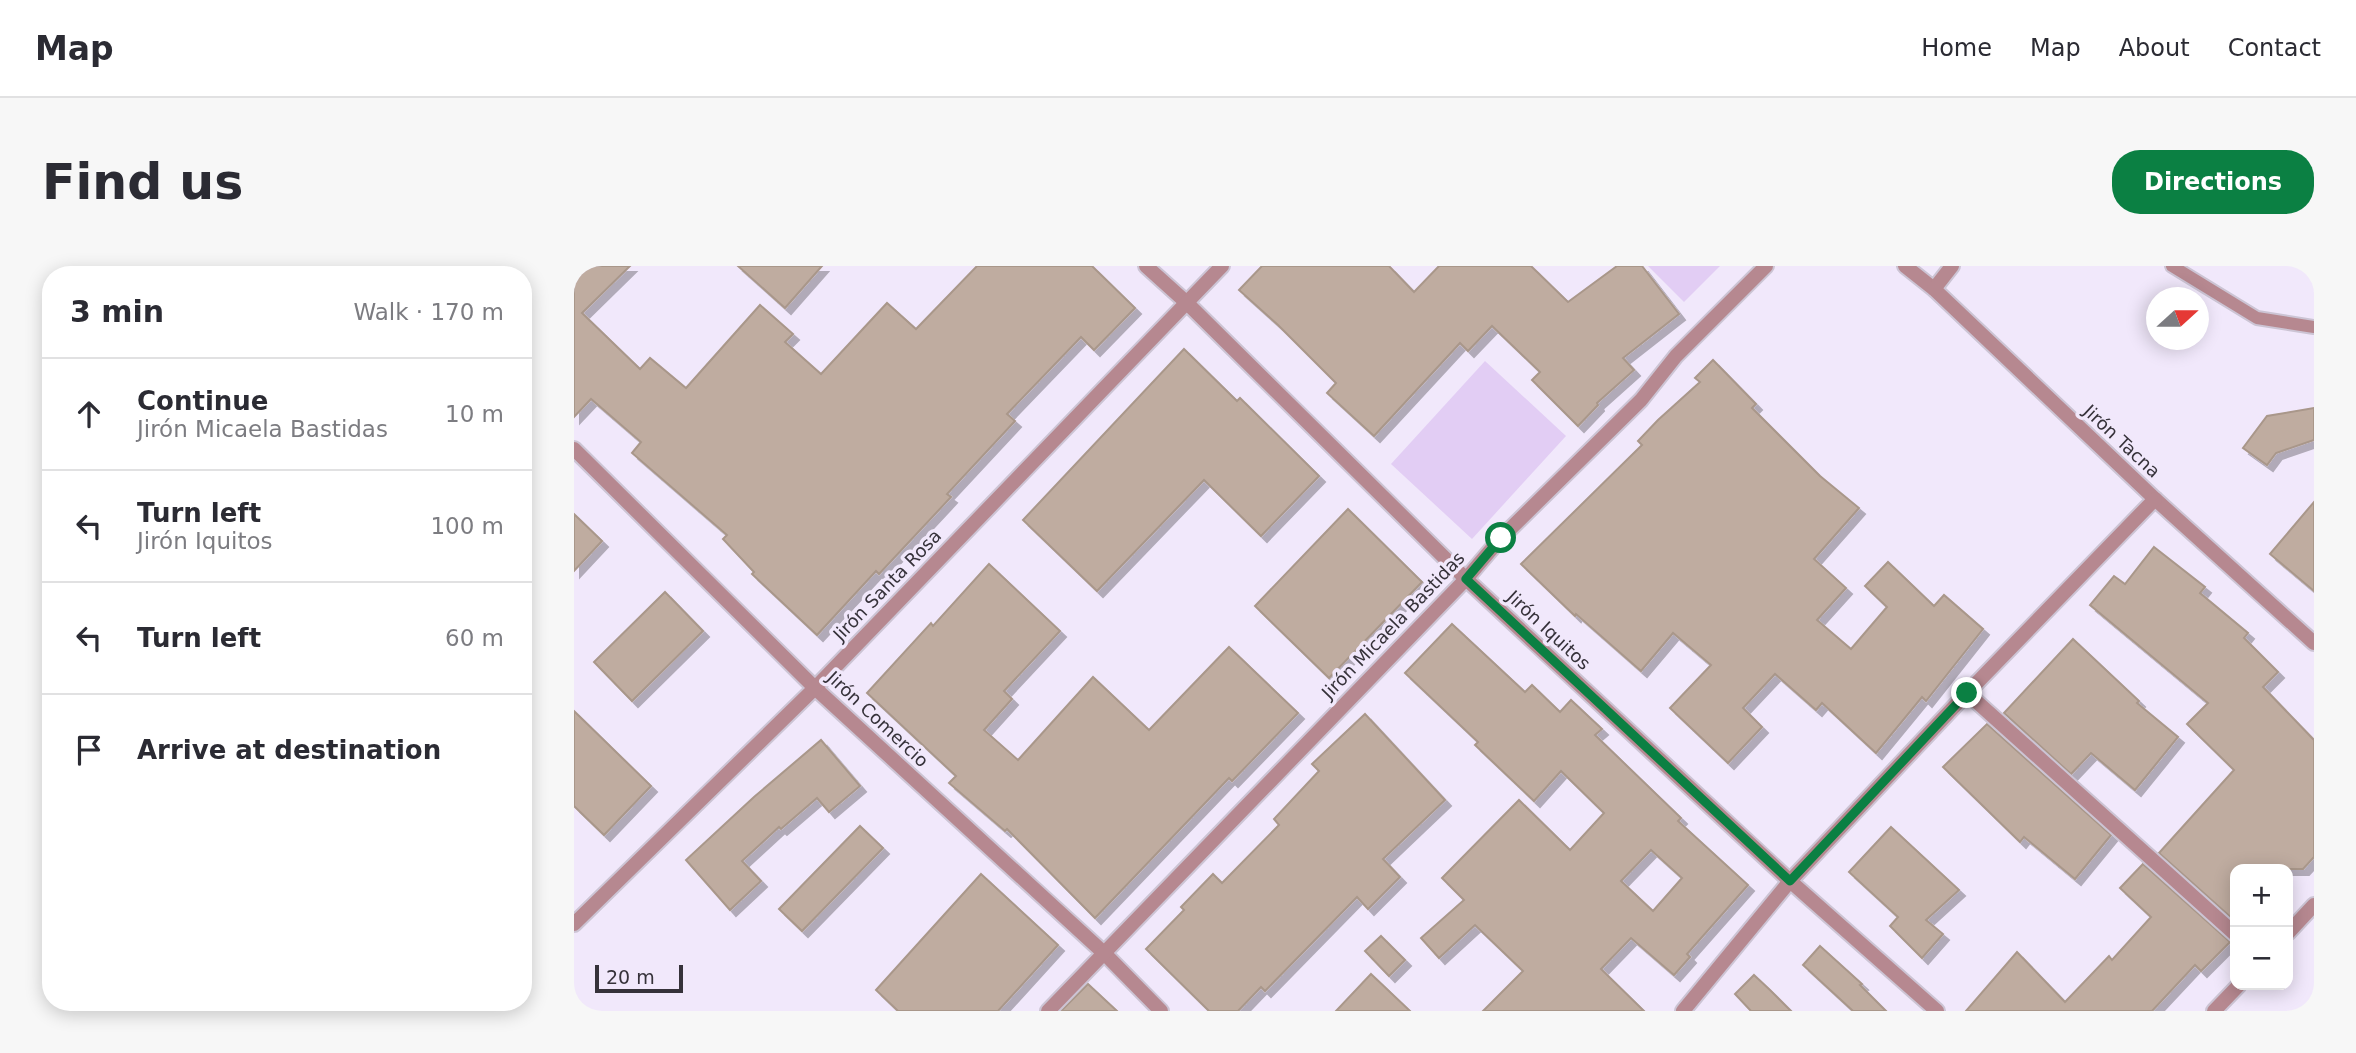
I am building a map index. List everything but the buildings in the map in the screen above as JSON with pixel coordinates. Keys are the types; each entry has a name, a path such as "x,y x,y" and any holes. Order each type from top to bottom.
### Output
{"street":[{"name":"Jirón Iquitos","path":"1146,266 1187,303 1466,579 1790,881 1937,1011"},
{"name":"Jirón Santa Rosa","path":"574,924 815,688 1222,266"},
{"name":"Jirón Micaela Bastidas","path":"1048,1011 1466,579 1511,528 1641,400 1676,355 1766,266"},
{"name":"Jirón Tacna","path":"1905,266 1934,289 2155,499 2314,643"},
{"path":"1934,289 1952,266"},
{"name":"Jirón Comercio","path":"574,449 815,688 1105,954 1161,1011"},
{"path":"1683,1011 1790,881 2155,499"},
{"path":"1967,693 2230,930"},
{"path":"2293,928 2314,905"},
{"path":"2214,1011 2234,990"}],"lane":[{"path":"2172,266 2257,318 2314,327"}],"shaded area":[{"path":"1648,266 1720,266 1684,302"},
{"path":"1485,361 1566,436 1472,539 1391,464"}],"route":[{"path":"1501,538 1466,579 1790,881 1967,693"}]}
